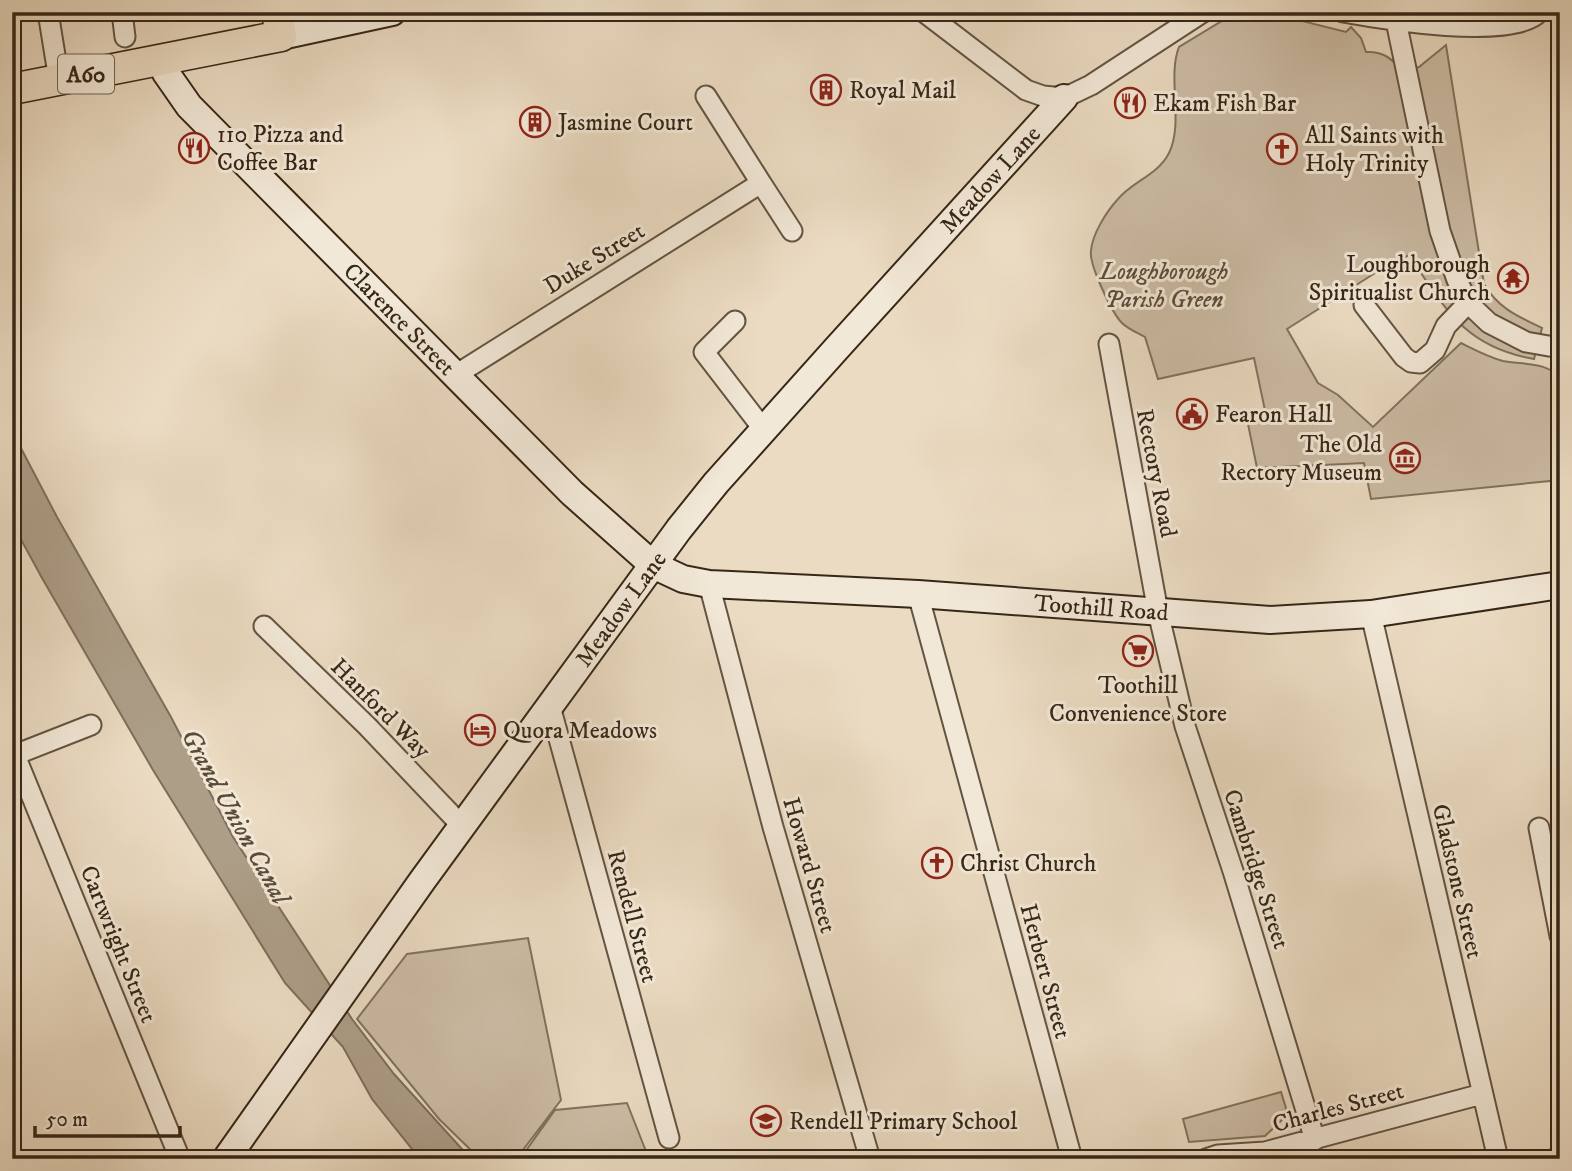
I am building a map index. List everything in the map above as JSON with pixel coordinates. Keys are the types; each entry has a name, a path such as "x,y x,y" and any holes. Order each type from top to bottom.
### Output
{"main road":[{"path":"279,24 393,12"},
{"name":"A60","path":"12,89 160,60 279,24"},
{"name":"Clarence Street","path":"160,60 189,106 572,494 653,565"},
{"name":"Meadow Lane","path":"229,1158 462,826 716,483 1064,98"},
{"name":"Toothill Road","path":"653,565 683,579 709,583 918,594 1270,620 1371,614 1556,585"}],"street":[{"path":"48,12 59,80"},
{"path":"122,12 125,37"},
{"path":"924,12 1026,90 1043,96 1064,98 1091,85 1203,12"},
{"path":"1343,12 1396,21 1480,27 1513,25 1532,17"},
{"path":"1396,21 1440,231 1468,303 1489,323 1526,342 1560,348"},
{"path":"706,96 792,231"},
{"name":"Duke Street","path":"453,376 761,183"},
{"path":"1364,305 1404,357 1411,362 1420,363 1435,350 1446,326 1468,303"},
{"path":"735,321 704,352 764,430"},
{"name":"Rectory Road","path":"1109,344 1158,612"},
{"name":"Howard Street","path":"709,583 773,827 870,1159"},
{"name":"Herbert Street","path":"918,594 1072,1159"},
{"name":"Cambridge Street","path":"1158,612 1185,726 1233,871 1315,1140"},
{"name":"Gladstone Street","path":"1371,614 1498,1159"},
{"name":"Hanford Way","path":"264,626 367,726 462,826"},
{"name":"Rendell Street","path":"550,706 669,1138"},
{"path":"13,753 91,725"},
{"name":"Cartwright Street","path":"13,753 180,1159"},
{"path":"1539,828 1560,936"},
{"name":"Charles Street","path":"1214,1157 1265,1152 1482,1094"},
{"path":"1555,1159 1560,1155"}],"green space":[{"name":"Loughborough Parish Green","path":"1266,12 1346,32 1351,27 1361,38 1366,52 1386,56 1401,69 1419,67 1446,45 1484,284 1502,305 1542,328 1534,359 1490,345 1459,323 1409,255 1383,268 1287,329 1318,383 1338,395 1373,427 1461,343 1497,359 1549,369 1560,379 1560,480 1371,499 1364,463 1257,468 1248,424 1267,420 1254,358 1158,379 1145,337 1127,327 1118,318 1097,277 1091,258 1092,244 1101,223 1114,204 1158,167 1169,153 1175,128 1174,72 1179,47 1235,13"},
{"path":"528,938 561,1100 516,1159 480,1159 439,1119 357,1019 407,954"},
{"path":"1281,1092 1286,1108 1283,1119 1265,1136 1189,1142 1183,1119"},
{"path":"627,1103 649,1159 520,1159 555,1110"}],"shaded area":[{"path":"12,431 57,517 171,717 233,837 352,1019 394,1074 471,1159 420,1159 372,1099 343,1047 285,983 153,770 12,523"}],"place":[{"name":"Royal Mail","path":"826,90"},
{"name":"Ekam Fish Bar","path":"1130,103"},
{"name":"Jasmine Court","path":"535,122"},
{"name":"110 Pizza and Coffee Bar","path":"194,148"},
{"name":"All Saints with Holy Trinity","path":"1282,149"},
{"name":"Loughborough Spiritualist Church","path":"1513,278"},
{"name":"Fearon Hall","path":"1192,414"},
{"name":"The Old Rectory Museum","path":"1405,458"},
{"name":"Toothill Convenience Store","path":"1138,651"},
{"name":"Quora Meadows","path":"480,730"},
{"name":"Christ Church","path":"937,863"},
{"name":"Rendell Primary School","path":"766,1121"}],"water label":[{"name":"Grand Union Canal","path":"236,816"}]}
